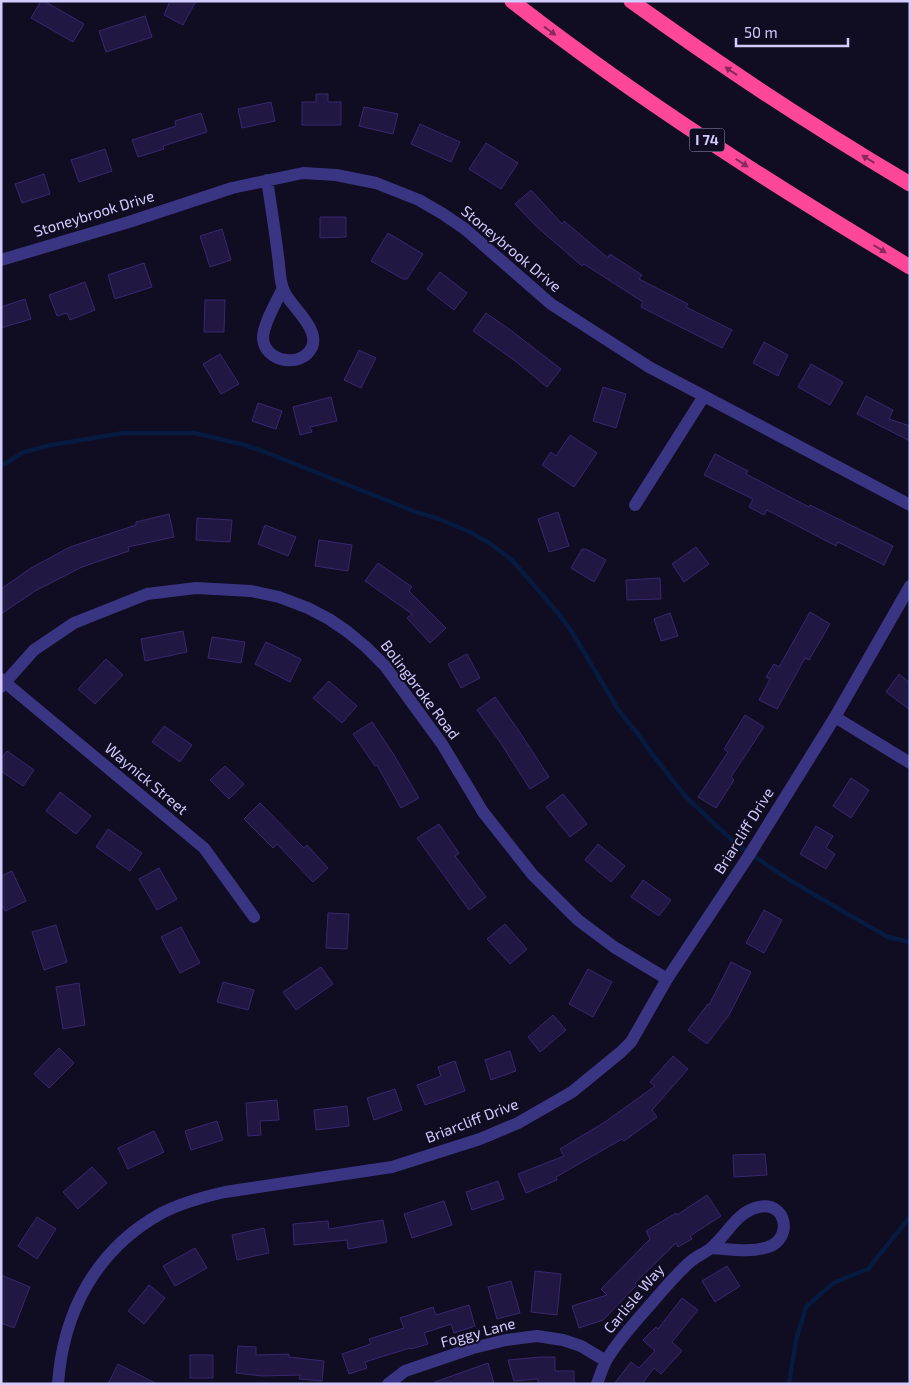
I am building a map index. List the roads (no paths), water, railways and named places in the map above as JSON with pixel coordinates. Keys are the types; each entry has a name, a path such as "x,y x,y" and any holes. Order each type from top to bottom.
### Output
{"highway":[{"name":"I 74","path":"512,1 631,89 724,152 818,212 910,267"},
{"path":"631,1 763,93 910,184"}],"street":[{"name":"Stoneybrook Drive","path":"1,260 129,222 232,188 302,173 336,175 376,183 419,200 443,214 465,229 551,304 649,367 910,505"},
{"path":"268,180 283,288 306,320 313,342 312,347 304,356 288,360 282,360 270,354 263,337 266,324 283,288"},
{"path":"636,505 704,396"},
{"name":"Briarcliff Drive","path":"58,1384 64,1340 72,1314 87,1284 107,1256 127,1237 161,1214 199,1198 226,1192 392,1167 480,1139 518,1123 572,1092 631,1042 667,979 748,857 835,717 910,586"},
{"name":"Bolingbroke Road","path":"2,683 34,650 74,623 147,594 196,588 251,591 279,597 308,608 348,632 385,666 442,744 483,812 532,874 578,920 614,947 667,979"},
{"name":"Waynick Street","path":"2,683 204,848 254,917"},
{"path":"835,717 910,763"},
{"name":"Carlisle Way","path":"597,1384 606,1361 617,1343 677,1273 693,1259 711,1248 743,1213 764,1206 773,1207 783,1219 782,1234 778,1241 769,1246 749,1250 711,1248"},
{"name":"Foggy Lane","path":"388,1384 406,1371 473,1348 506,1340 537,1336 564,1340 581,1346 606,1361"}],"waterway":[{"path":"1,466 24,452 51,445 123,433 194,433 241,444 265,452 470,532 491,544 512,560 558,613 572,632 619,711 652,754 686,797 736,844 788,879 888,937 910,942"},
{"path":"789,1384 796,1340 806,1307 833,1283 868,1269 910,1217"}]}
